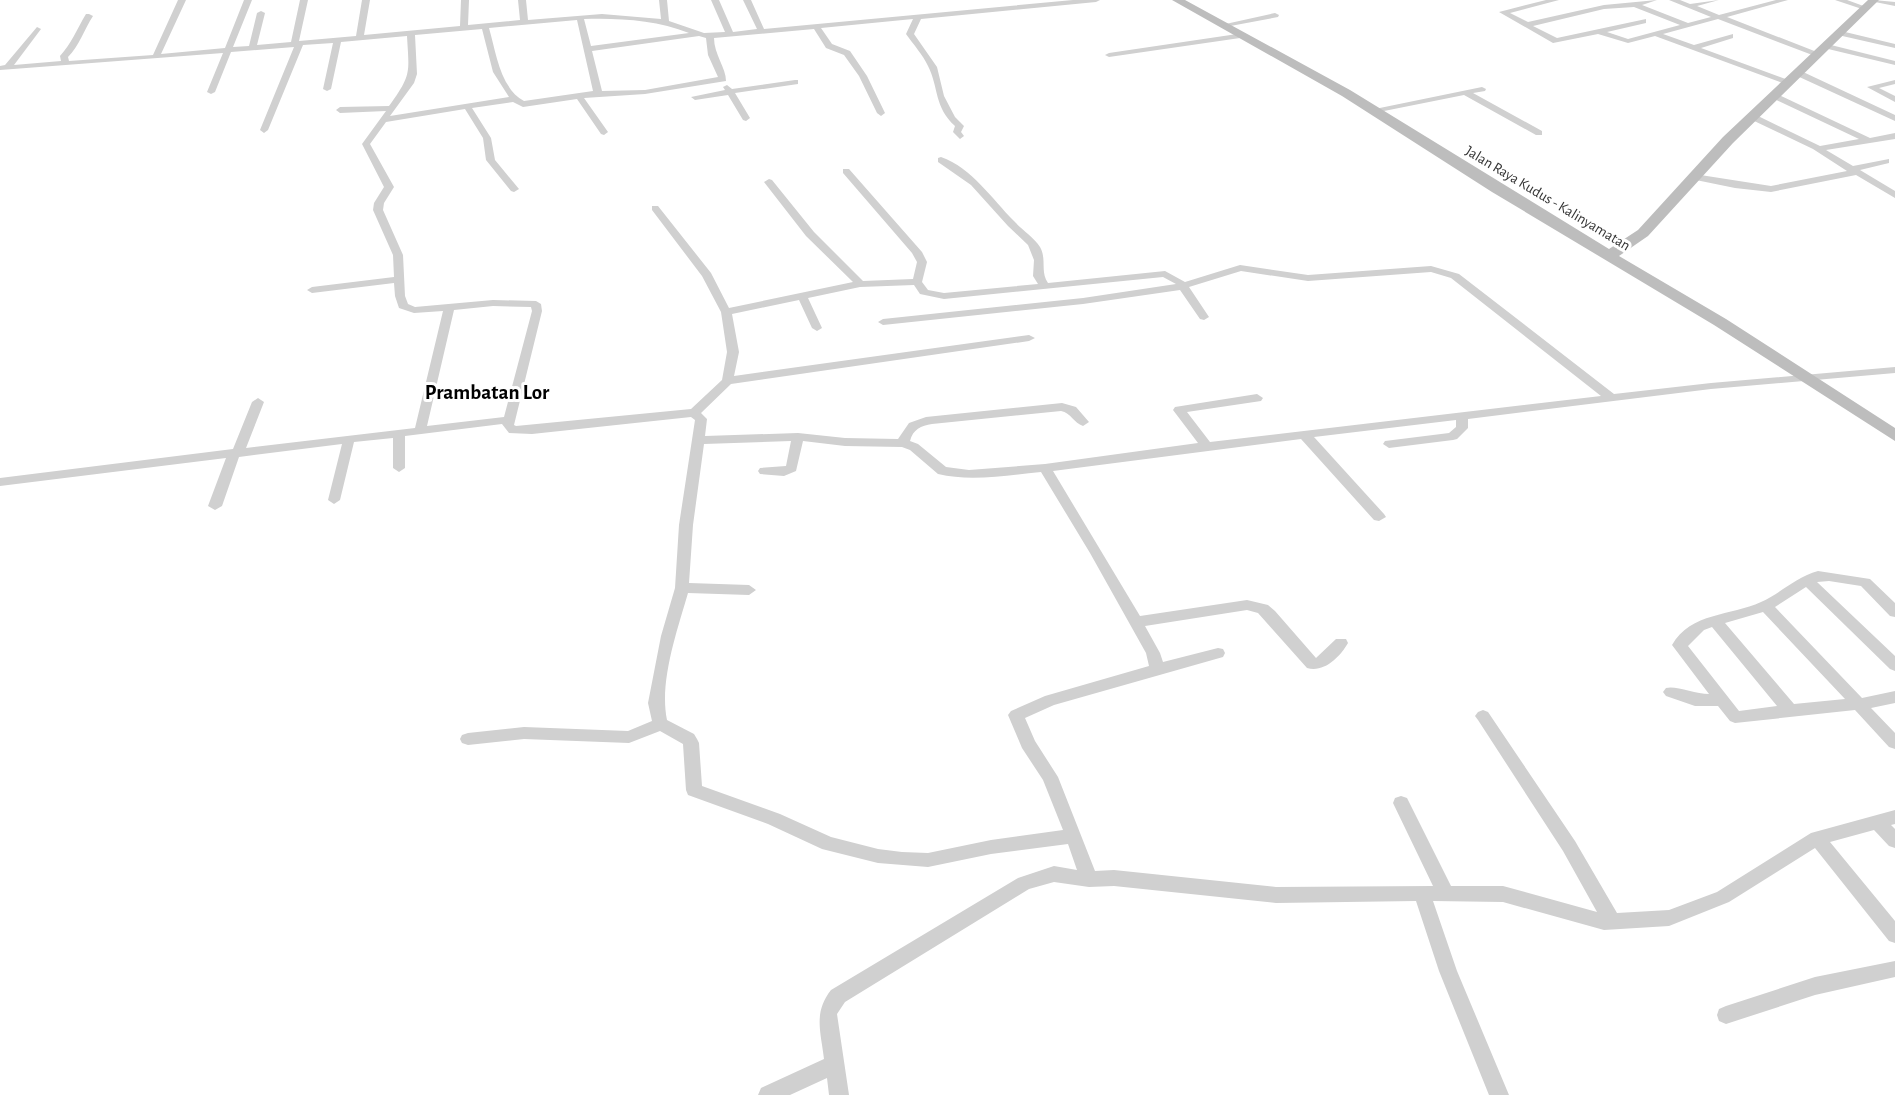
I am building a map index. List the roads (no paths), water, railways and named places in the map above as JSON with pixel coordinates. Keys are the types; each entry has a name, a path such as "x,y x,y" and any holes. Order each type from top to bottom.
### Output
{"main road":[{"name":"Jalan Raya Kudus - Kalinyamatan","path":"1177,0 1244,35 1374,110 1497,189 1610,255 1808,377 1895,436"},
{"path":"1610,255 1643,233 1694,177 1774,96 1873,3"}],"street":[{"path":"156,57 182,0"},
{"path":"211,92 248,0"},
{"path":"264,130 297,45 304,0"},
{"path":"359,39 366,0"},
{"path":"464,28 465,0"},
{"path":"522,0 524,22"},
{"path":"663,0 665,22"},
{"path":"715,0 730,34"},
{"path":"747,0 762,32"},
{"path":"588,49 695,35 762,32 1096,0"},
{"path":"1555,0 1503,12 1556,41 1643,21"},
{"path":"1622,0 1689,26"},
{"path":"1526,26 1604,7 1636,5 1653,0"},
{"path":"1673,0 1718,17 1822,50 1895,63"},
{"path":"1690,6 1715,0"},
{"path":"1598,32 1605,32 1628,41 1784,0"},
{"path":"1839,0 1895,3"},
{"path":"252,48 261,13"},
{"path":"1225,25 1275,15"},
{"path":"65,63 64,56 74,47 75,39 89,16"},
{"path":"579,17 598,93"},
{"path":"4,68 297,45 579,17 632,18 665,22 695,35"},
{"path":"918,17 910,34 933,67 936,85 951,118 960,126 957,132 960,136"},
{"path":"485,26 497,72 514,99 524,104 598,93 645,92 723,79"},
{"path":"817,27 829,46 847,53 866,82 881,113"},
{"path":"4,68 37,29"},
{"path":"411,33 412,79 369,137 366,148 389,187 378,210 396,245 400,303 406,308 449,308 494,303 530,303 537,306 516,395 507,420 510,428 532,430 694,413 727,381 733,361 726,312 706,275 655,208"},
{"path":"1841,33 1895,46"},
{"path":"1656,34 1788,83"},
{"path":"1109,55 1244,35"},
{"path":"710,36 709,49 713,63 721,70 723,79 746,118"},
{"path":"1693,48 1730,36"},
{"path":"327,89 337,41"},
{"path":"1798,73 1895,118"},
{"path":"695,97 795,82"},
{"path":"1895,82 1870,87 1895,99"},
{"path":"1374,110 1482,89"},
{"path":"1465,92 1539,133"},
{"path":"579,96 604,132"},
{"path":"1774,96 1869,140"},
{"path":"383,120 514,99"},
{"path":"340,110 392,108"},
{"path":"468,108 487,138 491,160 514,189"},
{"path":"1753,117 1818,148 1820,152 1895,195"},
{"path":"1818,148 1895,136"},
{"path":"941,160 975,183 1011,224 1032,243 1039,260 1038,276 1044,285"},
{"path":"1694,177 1772,189 1853,171 1886,161"},
{"path":"846,171 917,252 922,262 917,282 924,292 944,296 1152,273 1174,276 1204,317"},
{"path":"769,182 810,234 860,284"},
{"path":"883,322 1083,301 1183,286 1240,268 1308,278 1399,270 1441,270 1455,276 1613,399"},
{"path":"312,290 399,279"},
{"path":"726,312 860,284 917,282"},
{"path":"802,296 817,328"},
{"path":"420,430 449,308"},
{"path":"727,381 1029,338"},
{"path":"699,440 798,437 856,443 903,443 914,447 937,469 946,473 969,474 1045,468 1207,446 1808,377 1895,370"},
{"path":"1207,446 1179,410 1257,398"},
{"path":"215,506 258,402"},
{"path":"903,443 906,431 914,424 932,420 1062,407 1072,410 1083,422"},
{"path":"660,724 656,704 668,636 682,588 687,525 703,423 694,413"},
{"path":"1389,444 1453,436 1461,428 1462,417"},
{"path":"0,483 507,420"},
{"path":"399,433 399,468"},
{"path":"1305,435 1379,517"},
{"path":"764,471 784,472 792,468 798,437"},
{"path":"334,500 349,439"},
{"path":"1045,468 1153,653 1158,669"},
{"path":"1895,612 1862,581 1829,576 1807,580 1766,606 1699,626 1679,645 1735,717 1859,704 1895,697"},
{"path":"1807,580 1895,665"},
{"path":"682,588 749,590"},
{"path":"1135,622 1247,605 1263,609 1312,664 1319,664 1341,643"},
{"path":"1766,606 1895,743"},
{"path":"1714,621 1790,710"},
{"path":"1089,875 1050,777 1028,744 1017,715 1060,698 1125,682 1158,669 1218,653"},
{"path":"1671,692 1695,700 1721,700"},
{"path":"1483,716 1569,846 1612,922"},
{"path":"468,739 524,733 629,737 660,724 688,738 692,785 699,794 774,819 828,844 878,856 928,860 991,847 1078,844"},
{"path":"1401,803 1446,894"},
{"path":"839,1095 828,1014 834,1000 845,991 1024,883 1054,874 1089,875 1276,895 1314,896 1352,892 1520,897 1589,919 1612,922 1669,918 1697,909 1723,897 1817,838 1895,817"},
{"path":"1876,821 1895,841"},
{"path":"1817,838 1895,935"},
{"path":"1422,894 1448,971 1499,1095"},
{"path":"1726,1015 1815,986 1895,969"},
{"path":"768,1095 836,1064"}],"district":[{"name":"Prambatan Lor","path":"487,392"}]}
